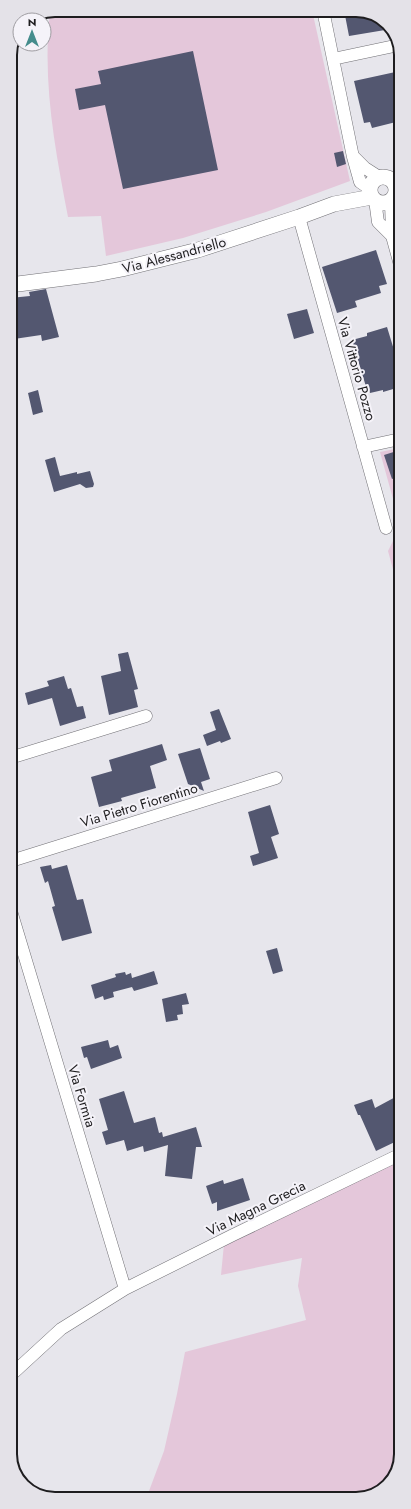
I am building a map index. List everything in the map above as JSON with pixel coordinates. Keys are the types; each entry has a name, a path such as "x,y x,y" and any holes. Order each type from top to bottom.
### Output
{"street":[{"path":"325,17 353,156 360,182 372,196"},
{"path":"334,59 393,46"},
{"path":"353,156 365,168 389,176"},
{"path":"389,176 372,182 372,196 378,222 392,236"},
{"name":"Via Alessandriello","path":"17,284 122,270 198,250 299,217 334,204 350,194 372,196 383,204 394,197"},
{"name":"Via Vittorio Pozzo","path":"299,217 386,528"},
{"path":"394,222 392,236 394,243"},
{"path":"363,447 394,440"},
{"path":"17,756 146,716"},
{"name":"Via Pietro Fiorentino","path":"17,859 276,778"},
{"name":"Via Formia","path":"17,931 125,1289"},
{"name":"Via Magna Grecia","path":"17,1370 61,1330 125,1289 233,1234 308,1200 394,1157"}],"shaded area":[{"path":"52,17 314,17 350,181 266,212 183,238 106,256 101,216 68,217 54,140 48,52 52,52"},
{"path":"394,449 394,502 380,452"},
{"path":"394,539 394,573 388,551"},
{"path":"394,1162 394,1454 390,1471 381,1483 375,1487 356,1492 149,1492 164,1451 185,1352 306,1320 298,1286 302,1258 221,1275 224,1244"}],"building":[{"path":"345,17 359,17 371,20 385,30 349,36"},
{"path":"193,51 218,170 123,189 105,105 79,110 75,89 101,84 98,71"},
{"path":"394,72 394,122 372,128 370,122 364,123 354,81"},
{"path":"343,151 346,164 337,167 334,153"},
{"path":"376,250 387,284 379,286 381,293 355,301 357,307 337,313 322,267"},
{"path":"46,289 59,337 42,341 41,335 17,339 17,297 30,296 29,292"},
{"path":"307,309 314,333 294,339 287,314"},
{"path":"387,327 394,350 394,389 383,392 383,390 370,393 369,390 367,390 352,340 367,336 367,333"},
{"path":"38,390 43,412 33,415 28,393"},
{"path":"394,452 394,478 392,479 384,455"},
{"path":"55,457 60,476 90,471 94,484 93,487 86,488 80,484 54,492 45,460"},
{"path":"128,652 138,689 134,690 138,707 109,715 101,676 121,671 118,654"},
{"path":"64,676 68,689 71,688 77,707 83,706 86,718 60,726 52,698 28,705 25,693 49,686 47,681"},
{"path":"219,709 231,739 207,746 203,735 216,730 210,712"},
{"path":"162,744 167,760 150,766 156,788 121,798 122,801 99,807 91,777 112,771 109,760"},
{"path":"200,748 210,779 201,782 204,791 188,784 178,754"},
{"path":"270,805 279,834 271,837 278,858 253,866 250,856 259,853 248,812"},
{"path":"51,865 52,869 67,865 77,900 83,899 92,933 62,941 52,907 55,906 48,881 45,883 40,867"},
{"path":"277,948 283,971 273,974 266,951"},
{"path":"154,971 158,984 134,991 132,987 113,992 114,997 104,1000 103,996 95,999 91,985 116,977 115,974 125,972 126,975 131,973 132,978"},
{"path":"186,993 189,1004 182,1005 183,1014 177,1015 178,1020 166,1022 162,999"},
{"path":"108,1040 110,1048 118,1045 122,1058 91,1069 87,1057 84,1058 81,1047"},
{"path":"124,1091 134,1123 155,1117 159,1133 162,1132 163,1137 196,1127 202,1147 196,1147 192,1179 165,1176 168,1145 144,1152 143,1146 127,1151 124,1140 106,1145 102,1132 108,1130 99,1099"},
{"path":"394,1098 394,1142 376,1151 354,1105 372,1099 375,1108"},
{"path":"243,1178 250,1200 217,1211 217,1202 212,1204 206,1186 223,1180 224,1184"}]}
